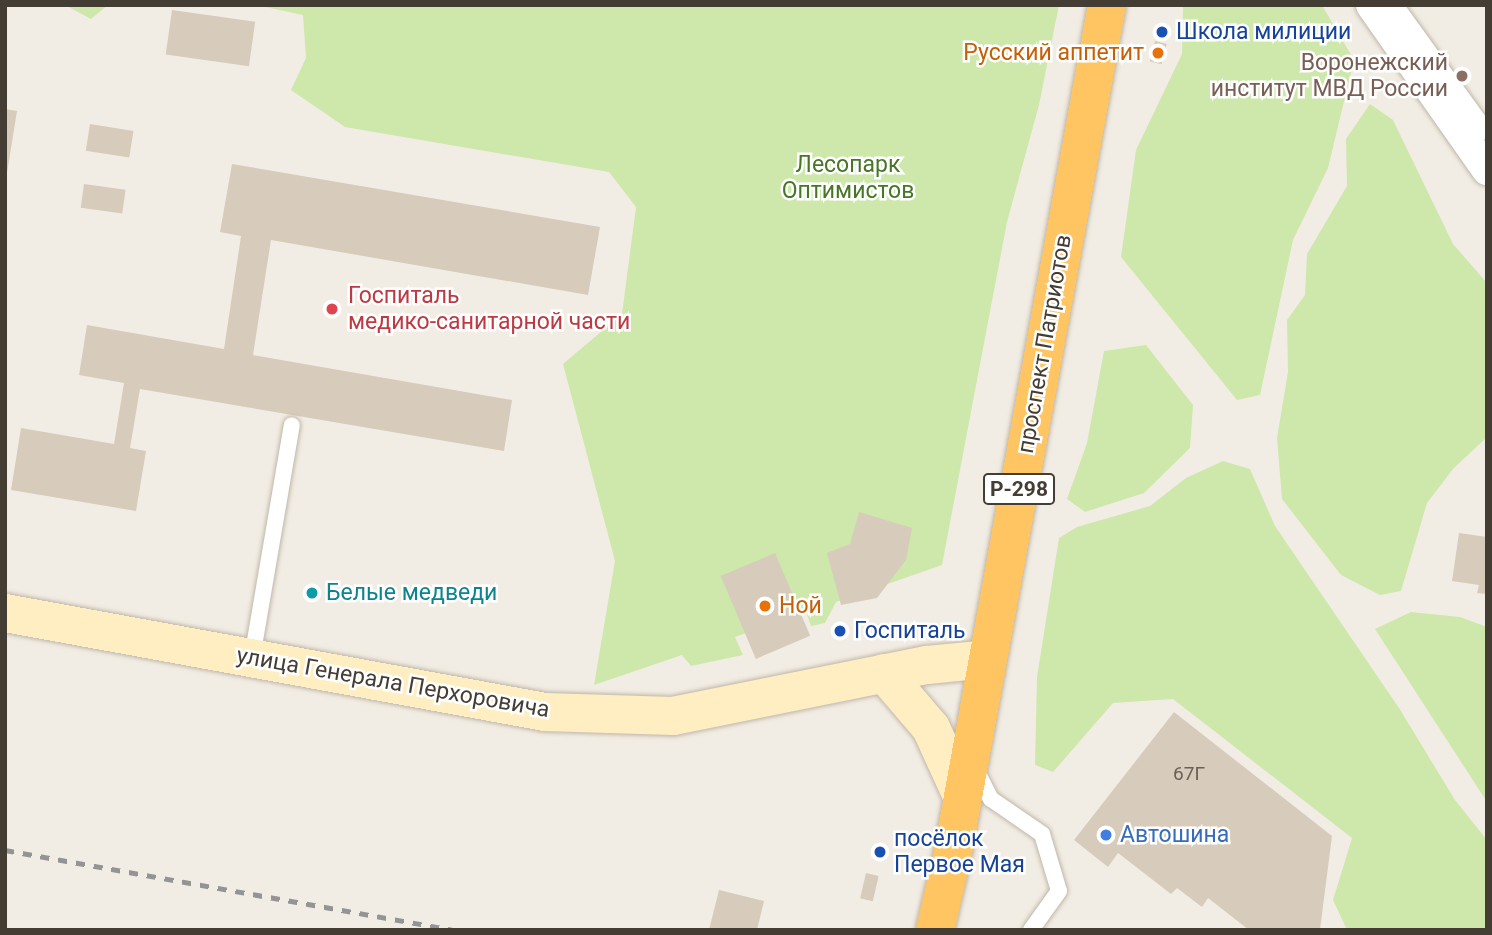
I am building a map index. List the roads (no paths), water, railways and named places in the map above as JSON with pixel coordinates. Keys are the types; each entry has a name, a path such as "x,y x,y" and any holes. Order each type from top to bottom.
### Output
{"highway":[{"name":"проспект Патриотов","path":"935,930 970,758 1107,5"}],"street":[{"path":"1371,5 1487,170"},
{"name":"улица Генерала Перхоровича","path":"5,613 545,712 673,716 884,673 988,659"},
{"path":"884,673 932,729 962,796"}],"lane":[{"path":"1395,5 1487,132"},
{"path":"252,658 292,425"},
{"path":"970,758 991,799 1042,834 1059,891 1031,930"}],"railway":[{"path":"5,850 452,930"}],"place":[{"name":"Школа милиции","path":"1162,32"},
{"name":"Русский аппетит","path":"1158,53"},
{"name":"Воронежский институт МВД России","path":"1462,76"},
{"name":"Госпиталь медико-санитарной части","path":"332,309"},
{"name":"Белые медведи","path":"312,593"},
{"name":"Ной","path":"765,606"},
{"name":"Госпиталь","path":"840,631"},
{"name":"Автошина","path":"1106,835"},
{"name":"посёлок Первое Мая","path":"880,852"}],"park label":[{"name":"Лесопарк Оптимистов","path":"848,178"}]}
